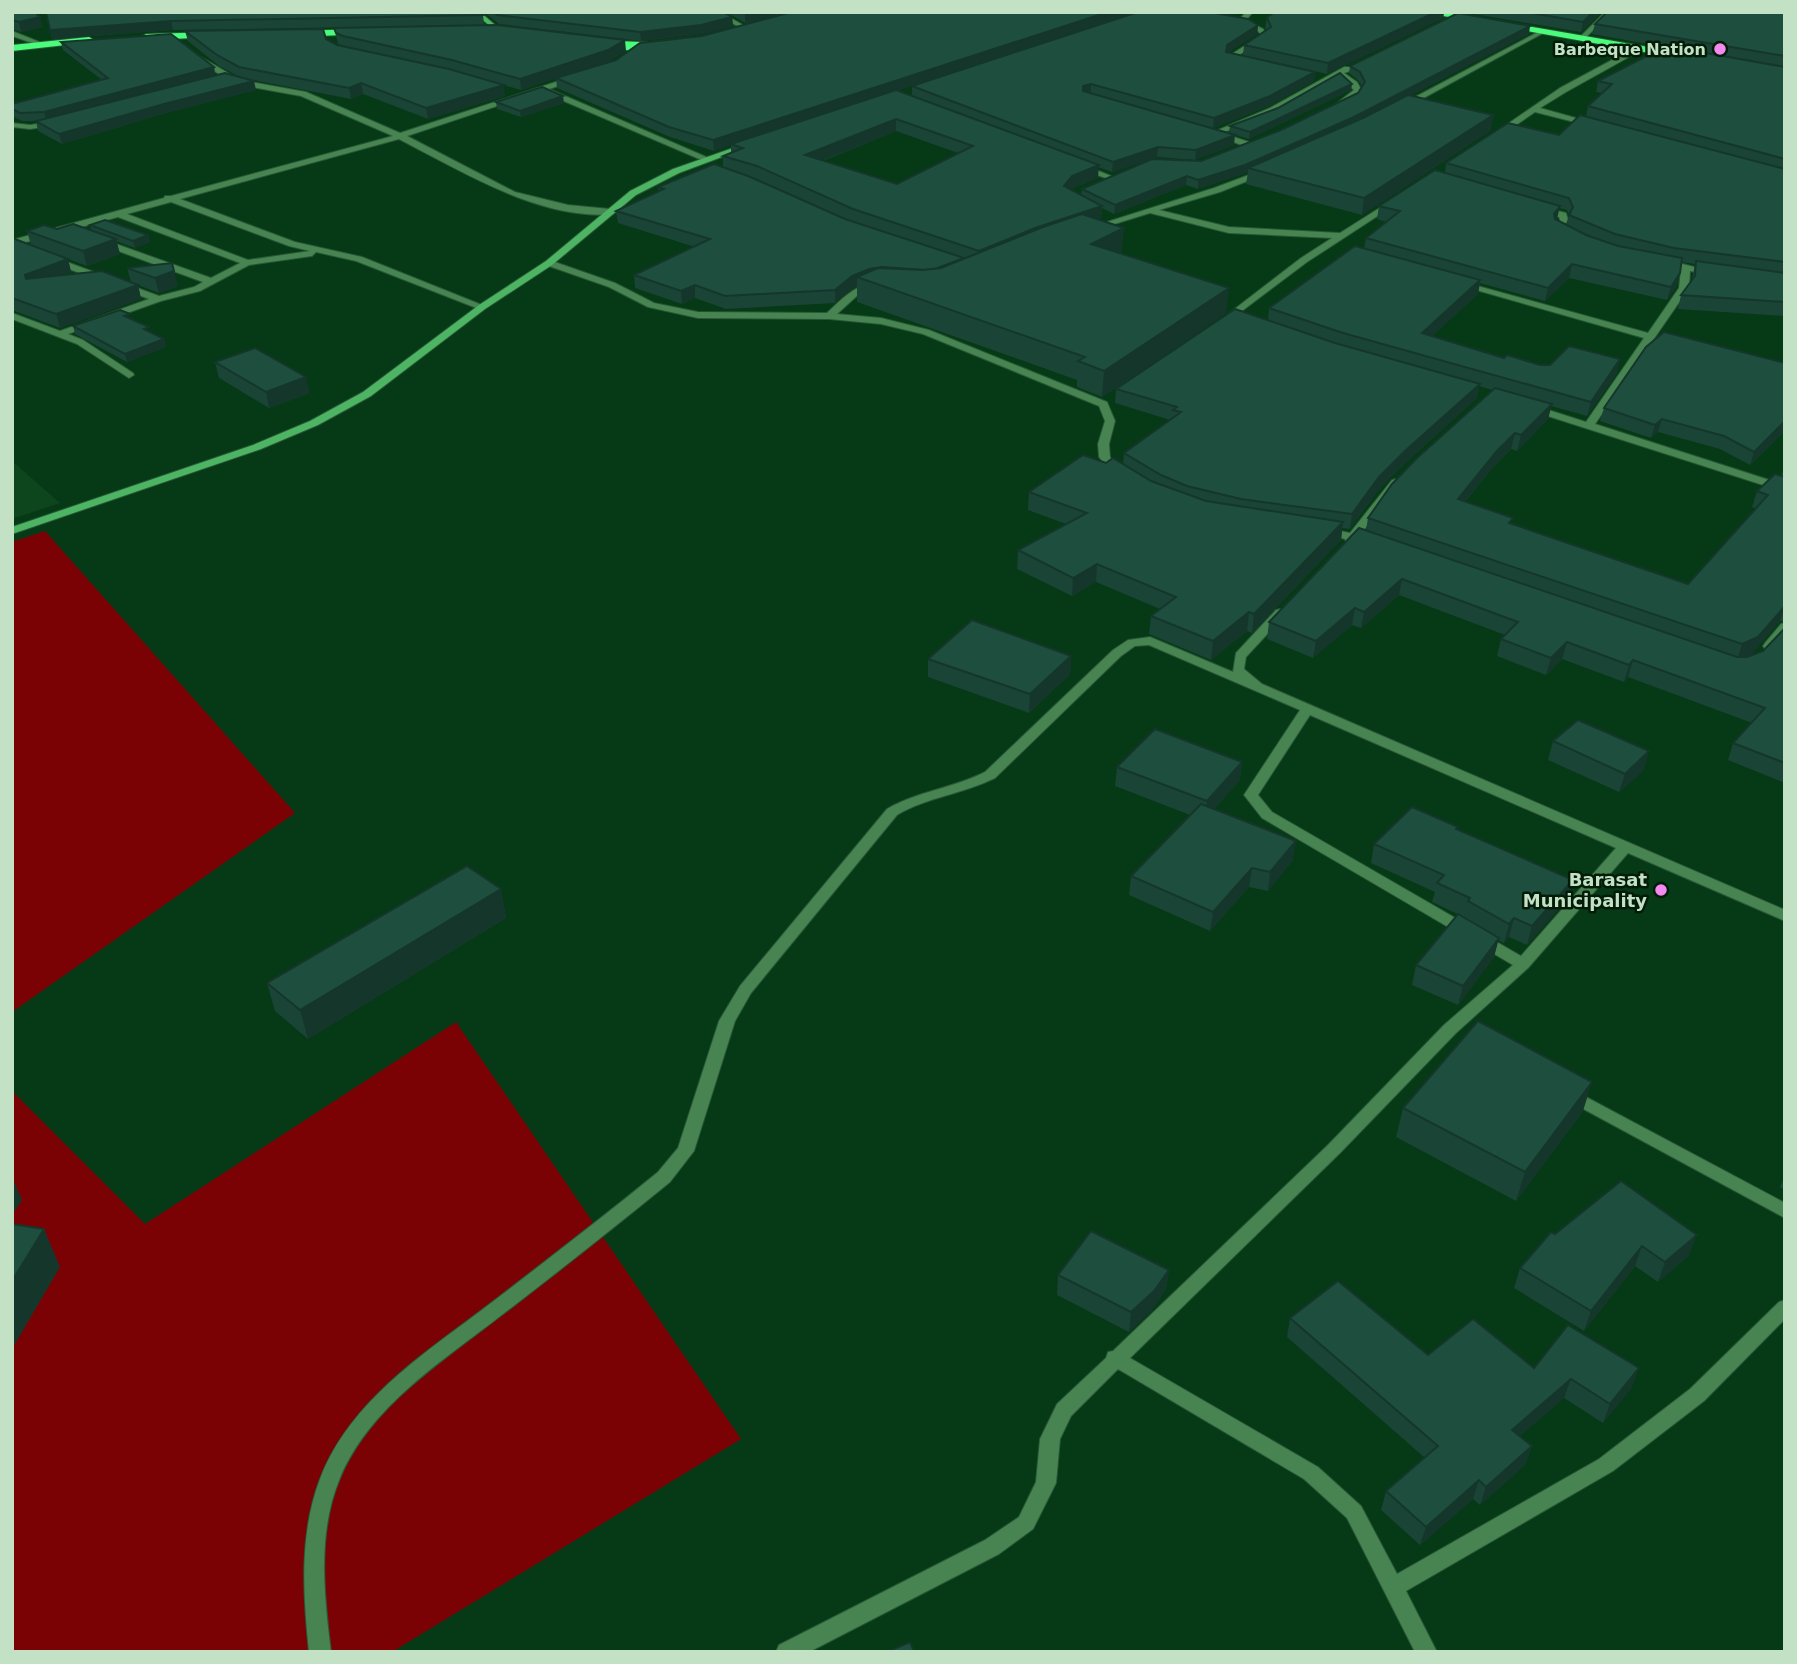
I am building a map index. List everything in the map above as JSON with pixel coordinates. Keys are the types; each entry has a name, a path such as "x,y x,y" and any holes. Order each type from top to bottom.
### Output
{"highway":[{"path":"1426,12 1693,57"},
{"path":"725,35 754,29"},
{"path":"484,30 510,31"},
{"path":"288,34 330,38 374,32"},
{"path":"136,38 177,39 221,35"},
{"path":"12,48 96,40"},
{"path":"581,40 641,47 672,46"}],"street":[{"path":"476,12 498,30"},
{"path":"714,12 754,29"},
{"path":"1250,12 1242,20 1261,30 1265,36 1230,58 1254,64"},
{"path":"1581,39 1609,12"},
{"path":"1444,23 1456,17"},
{"path":"1394,111 1542,32"},
{"path":"12,33 40,44"},
{"path":"626,59 641,47"},
{"path":"1493,137 1563,90 1641,48"},
{"path":"197,56 226,76 251,86 303,94 400,136 512,194 568,208 610,212"},
{"path":"1215,134 1273,110 1351,67"},
{"path":"1331,107 1358,91 1354,84 1339,73"},
{"path":"12,244 169,198 400,136 588,74"},
{"path":"214,80 226,76"},
{"path":"1315,77 1328,79"},
{"path":"543,88 707,164"},
{"path":"501,89 523,96"},
{"path":"1534,110 1600,128"},
{"path":"12,125 37,127 60,121"},
{"path":"1205,130 1253,143 1238,150"},
{"path":"12,531 257,447 314,423 367,394 482,307 549,263 633,193 694,165 707,164 761,141"},
{"path":"1074,164 1112,178"},
{"path":"1080,232 1217,190 1272,168"},
{"path":"1099,183 1124,173"},
{"path":"169,198 292,244 359,259 482,307"},
{"path":"1216,327 1326,246 1398,200"},
{"path":"1533,205 1563,215 1564,220 1557,229 1575,241"},
{"path":"1150,211 1229,230 1341,236"},
{"path":"116,213 247,262"},
{"path":"1104,215 1116,221"},
{"path":"64,228 212,282"},
{"path":"12,244 24,249"},
{"path":"1326,246 1339,250"},
{"path":"60,334 158,299 180,295 212,282 247,262 324,252"},
{"path":"49,258 158,299"},
{"path":"1646,259 1725,275"},
{"path":"549,263 612,285 651,305 698,315 829,316 881,321 926,332 1103,404 1110,421 1101,446 1108,466 1129,483"},
{"path":"1589,425 1684,288 1686,267"},
{"path":"1456,283 1651,337"},
{"path":"829,316 856,292 880,284"},
{"path":"12,316 93,349 129,375"},
{"path":"1232,316 1245,321"},
{"path":"1103,404 1114,396"},
{"path":"1527,407 1785,489"},
{"path":"1338,554 1383,496 1408,470"},
{"path":"1318,530 1380,544"},
{"path":"1258,687 1238,670 1240,656 1289,603"},
{"path":"1765,652 1785,627"},
{"path":"320,1652 315,1614 315,1536 331,1478 356,1432 403,1382 664,1177 686,1151 727,1021 745,990 892,812 908,801 976,783 990,775 1117,653 1132,643 1150,641 1785,916"},
{"path":"1307,710 1251,795 1267,814 1523,964"},
{"path":"787,1652 992,1547 1026,1523 1046,1483 1050,1439 1064,1410 1456,1032 1523,964 1625,847"},
{"path":"1558,1088 1785,1211"},
{"path":"1394,1587 1606,1465 1697,1395 1785,1307"},
{"path":"1115,1358 1311,1473 1354,1512 1426,1652"}],"shaded area":[{"path":"12,461 60,503 12,519"},
{"path":"45,531 295,813 12,1012 12,542"},
{"path":"456,1022 741,1439 392,1652 12,1652 12,1091 145,1224"}],"building":[{"path":"12,12 34,12 40,17 19,22 12,20"},
{"path":"46,12 480,12 483,15 171,21 50,30"},
{"path":"494,12 723,12 732,17 701,25 640,32 497,15"},
{"path":"792,12 1108,12 713,140 669,127 556,78 616,60 640,43 702,36"},
{"path":"1138,12 1210,12 1248,19 1258,25 1227,45 1226,52 1315,72 1270,96 1214,118 1091,84 1083,86 1083,91 1235,135 1196,150 1158,147 1113,162 912,86"},
{"path":"1275,12 1436,12 1328,63 1244,45 1271,27 1267,17"},
{"path":"1526,12 1593,12 1583,22"},
{"path":"1607,12 1785,13 1785,56 1595,24"},
{"path":"1458,13 1530,26 1354,117 1245,165 1198,180 1187,176 1115,205 1082,189 1152,159 1201,161 1281,130 1358,93 1365,82 1360,72 1350,66"},
{"path":"497,25 625,40 608,50 520,79 452,60 343,36 336,33 334,28"},
{"path":"323,29 326,39 337,45 449,69 504,85 426,108 361,83 349,88 239,67 217,55 185,31"},
{"path":"171,34 214,67 44,112 20,113 12,109 12,104 108,78 61,42"},
{"path":"1666,46 1785,67 1785,159 1588,106 1612,84 1598,81"},
{"path":"225,73 254,81 59,134 36,121"},
{"path":"1340,73 1352,84 1250,132 1230,126 1278,108"},
{"path":"542,87 563,96 520,111 496,102"},
{"path":"896,90 1099,165 1072,176 1064,186 1102,206 1035,228 979,251 853,209 757,166 723,156 743,148 731,144","holes":["896,119 973,146 897,184 805,155"]},
{"path":"1408,95 1493,115 1364,198 1248,168 1363,118"},
{"path":"1580,115 1785,169 1785,262 1674,248 1615,234 1569,215 1573,207 1569,198 1446,163 1508,123 1559,135"},
{"path":"714,164 845,219 964,258 935,269 869,269 852,276 835,290 725,296 695,285 681,291 634,275 710,239 616,211 664,189 658,187"},
{"path":"1435,170 1560,206 1554,214 1555,219 1586,235 1618,246 1682,258 1680,273 1671,287 1572,264 1548,288 1366,238 1400,211 1379,206"},
{"path":"1082,214 1124,228 1091,244 1229,288 1104,371 1078,361 1085,357 857,277 878,268 941,268"},
{"path":"105,220 148,235 133,241 90,225"},
{"path":"73,224 116,239 83,251 27,231 44,225 57,229"},
{"path":"12,238 68,259 25,275 26,279 102,271 138,285 56,314 12,298"},
{"path":"1355,246 1480,280 1422,333 1504,358 1507,355 1540,365 1550,365 1569,346 1620,359 1591,402 1343,333 1269,308"},
{"path":"1696,261 1785,273 1785,302 1681,295 1695,276"},
{"path":"172,263 174,271 155,278 127,268"},
{"path":"1235,309 1335,343 1480,384 1379,477 1352,514 1241,499 1187,486 1161,475 1124,453 1181,412 1173,410 1177,407 1116,389"},
{"path":"120,310 130,314 124,316 149,327 144,329 164,339 125,354 73,326"},
{"path":"1664,332 1785,363 1785,421 1754,452 1724,436 1662,419 1655,425 1604,408 1646,347"},
{"path":"255,348 306,377 266,392 215,362"},
{"path":"1495,388 1552,404 1521,435 1515,433 1496,452 1458,499 1513,518 1509,523 1688,584 1768,495 1757,491 1775,474 1785,477 1785,606 1758,637 1742,644 1368,518 1392,484 1417,458"},
{"path":"1083,455 1106,463 1113,458 1151,481 1206,501 1343,522 1254,614 1249,612 1213,641 1151,616 1176,597 1097,564 1073,578 1018,550 1087,513 1029,492"},
{"path":"1359,528 1737,657 1747,657 1763,651 1785,628 1785,763 1733,743 1765,708 1633,660 1629,665 1567,642 1551,658 1501,639 1518,622 1402,579 1364,612 1355,608 1316,641 1269,622"},
{"path":"972,620 1071,656 1030,694 928,659"},
{"path":"1578,720 1649,751 1625,774 1553,741"},
{"path":"1155,729 1242,762 1207,801 1117,767"},
{"path":"1201,804 1296,841 1270,872 1252,868 1213,912 1131,876"},
{"path":"1412,807 1573,880 1532,926 1514,918 1509,924 1468,901 1470,898 1437,883 1444,875 1374,844"},
{"path":"467,866 501,889 300,1010 267,983"},
{"path":"1458,914 1499,938 1463,986 1416,965"},
{"path":"1478,1021 1592,1082 1525,1172 1403,1108"},
{"path":"1621,1181 1697,1235 1665,1262 1642,1246 1591,1311 1520,1268 1551,1232 1555,1234"},
{"path":"12,1224 44,1229 12,1281"},
{"path":"1091,1231 1169,1270 1154,1291 1131,1312 1058,1275"},
{"path":"1338,1281 1428,1355 1473,1319 1534,1368 1568,1325 1639,1368 1610,1404 1571,1379 1512,1430 1532,1446 1486,1487 1479,1480 1426,1527 1386,1491 1438,1446 1290,1318"},
{"path":"910,1642 914,1652 887,1652"}],"place":[{"name":"Barbeque Nation","path":"1720,49"},
{"name":"Barasat Municipality","path":"1661,890"}]}
